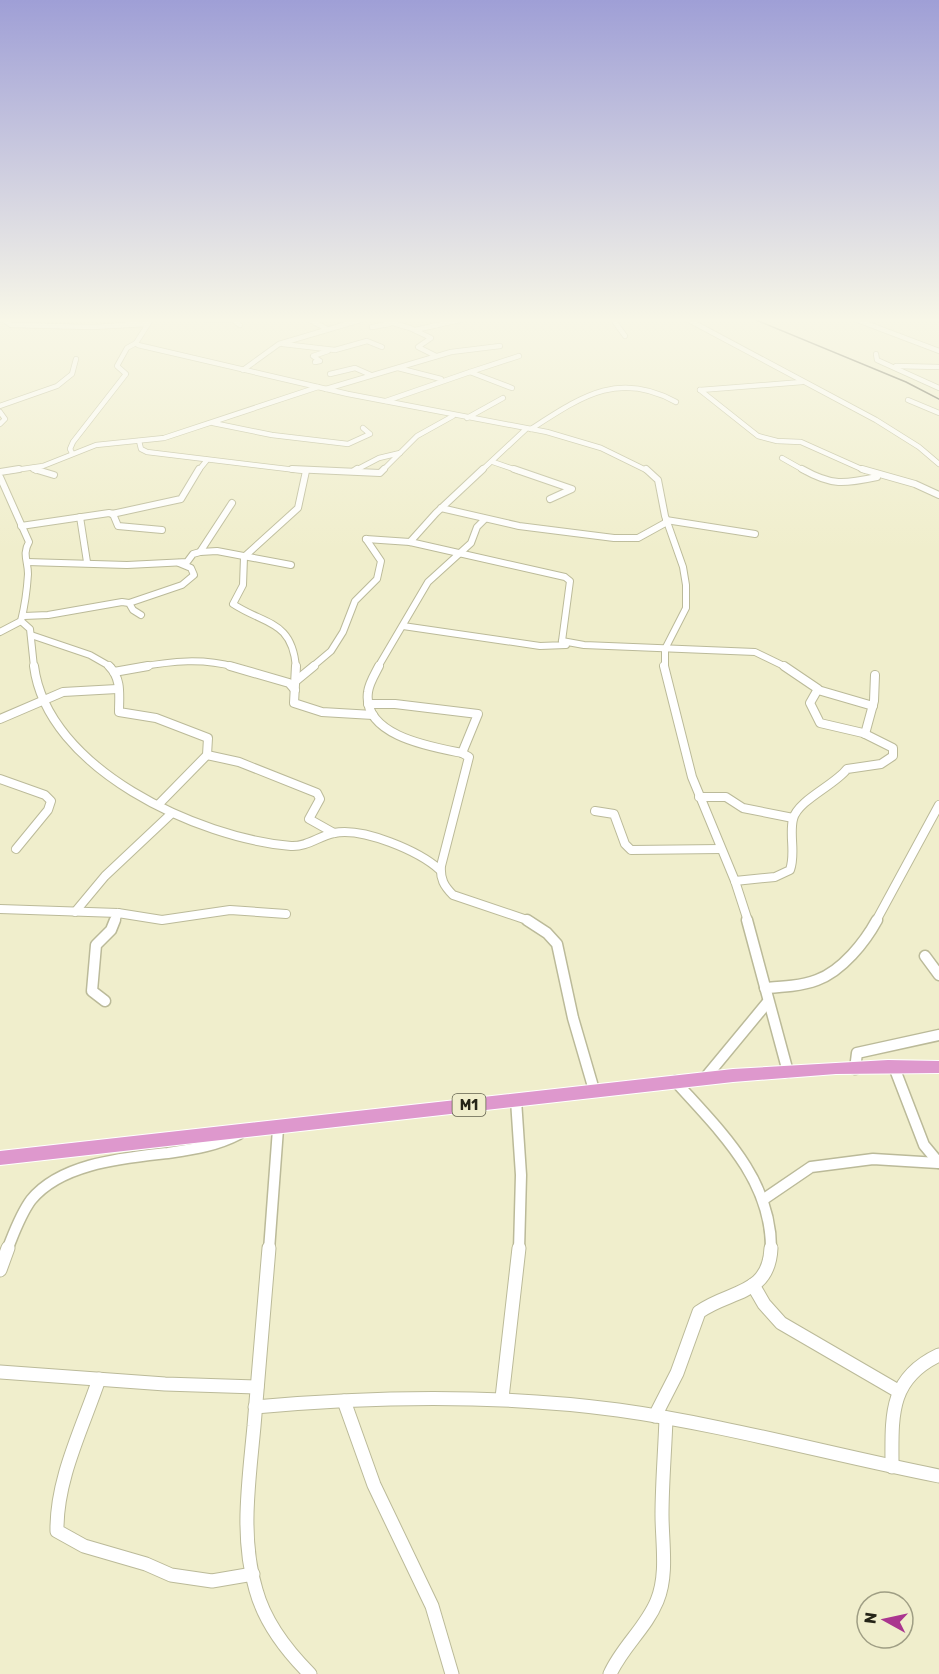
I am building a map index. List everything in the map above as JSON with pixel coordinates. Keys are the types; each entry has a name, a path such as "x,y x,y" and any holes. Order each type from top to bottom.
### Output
{"main road":[{"name":"M1","path":"0,1158 278,1129 705,1078 788,1071 939,1067"}],"street":[{"path":"0,405 32,396"},
{"path":"72,453 70,447 73,442 109,396"},
{"path":"0,472 33,468 72,453 105,444 164,438 297,396"},
{"path":"361,396 453,416 529,429 601,448 644,467 658,480 667,521 683,567 687,599 684,615 665,649 663,660 676,722 699,796 735,881 765,987 767,1003 788,1071"},
{"path":"384,401 398,396"},
{"path":"410,543 441,508 493,462 498,454 529,429 595,396"},
{"path":"661,396 676,402"},
{"path":"707,396 758,436 777,441 801,442 880,477 915,484 939,495"},
{"path":"829,396 876,420 913,443 939,464"},
{"path":"467,418 503,398"},
{"path":"908,400 939,413"},
{"path":"0,424 5,419 1,413 12,403"},
{"path":"139,441 141,449 147,452 207,460 306,471 380,472 417,436 453,416"},
{"path":"213,423 272,435 348,444 370,434 363,428"},
{"path":"353,471 379,458 400,453"},
{"path":"782,458 825,482 854,482 880,477"},
{"path":"21,526 112,514 181,499 207,460"},
{"path":"493,462 572,489 570,492 550,499"},
{"path":"33,468 37,472 54,474"},
{"path":"306,471 298,508 244,557 243,585 233,600 233,604 282,629 292,643 298,659 294,704 302,708 373,715"},
{"path":"0,477 29,542 24,551 27,562 27,598 23,619 30,629 34,677 42,699 64,734 90,758 172,813 230,834 288,846 310,845 334,833"},
{"path":"200,552 232,503"},
{"path":"441,508 485,519 563,533 627,539 644,536 667,521 755,534"},
{"path":"112,514 116,523 123,527 162,530"},
{"path":"80,517 87,562"},
{"path":"485,519 477,527 471,543 428,582 372,681 368,704 373,715 409,742 462,753 469,757 469,767 457,799 440,870 446,890 507,911 537,926 552,936 558,944 573,1018 594,1090"},
{"path":"297,680 331,651 343,632 355,601 377,579 381,561 366,539 410,543 565,577 570,581 564,643"},
{"path":"27,562 132,565 179,563 187,562 193,554 217,551 291,565"},
{"path":"0,632 23,619 129,603 182,585 194,575 191,568 179,563"},
{"path":"129,603 133,610 141,615"},
{"path":"403,626 540,646 564,643 665,649 724,648 756,652 776,660 818,690 873,706"},
{"path":"31,635 107,664 114,672 119,712 156,718 206,736 207,755 158,805"},
{"path":"114,672 169,663 213,661 289,683 295,690"},
{"path":"865,734 873,706 875,675"},
{"path":"0,719 42,699 69,691 117,689"},
{"path":"735,881 775,877 790,870 793,861 794,818 817,791 840,780 847,769 881,764 895,753 893,748 865,734 820,723 810,703 818,690"},
{"path":"368,704 395,704 478,714 471,723 470,744 462,753"},
{"path":"207,755 239,762 317,793 320,799 309,819 334,833 364,836 417,854 440,870"},
{"path":"0,779 45,795 51,801 48,810 16,849"},
{"path":"699,796 726,796 743,808 794,818"},
{"path":"765,987 789,986 818,980 837,967 861,943 872,930 884,902 939,805"},
{"path":"595,811 614,814 625,844 631,850 721,849"},
{"path":"75,912 105,876 172,813"},
{"path":"0,909 118,913 134,918 160,919 187,918 230,910 272,915 286,914"},
{"path":"105,1001 92,991 96,945 111,930 118,913"},
{"path":"925,956 939,975"},
{"path":"705,1078 767,1003"},
{"path":"855,1069 857,1053 939,1035"},
{"path":"894,1068 924,1145 938,1163"},
{"path":"610,1674 617,1659 649,1617 658,1600 663,1580 661,1417 699,1312 706,1306 753,1285 763,1278 770,1261 771,1224 764,1199 736,1150 675,1081"},
{"path":"502,1398 518,1288 523,1208 516,1100"},
{"path":"278,1129 249,1490 249,1552 256,1590 267,1618 284,1646 310,1674"},
{"path":"0,1270 21,1218 33,1198 44,1187 88,1168 125,1158 211,1148 242,1132"},
{"path":"764,1199 803,1170 811,1167 867,1159 938,1163"},
{"path":"753,1285 764,1304 781,1323 898,1391"},
{"path":"892,1467 894,1411 898,1391 911,1369 939,1355"},
{"path":"0,1372 257,1387"},
{"path":"99,1379 66,1479 55,1521 57,1531 84,1546 146,1564 171,1575 212,1581 253,1574"},
{"path":"255,1407 344,1401 502,1398 661,1417 939,1476"},
{"path":"344,1401 374,1485 432,1606 452,1674"}],"railway":[{"path":"933,396 939,399"}]}
